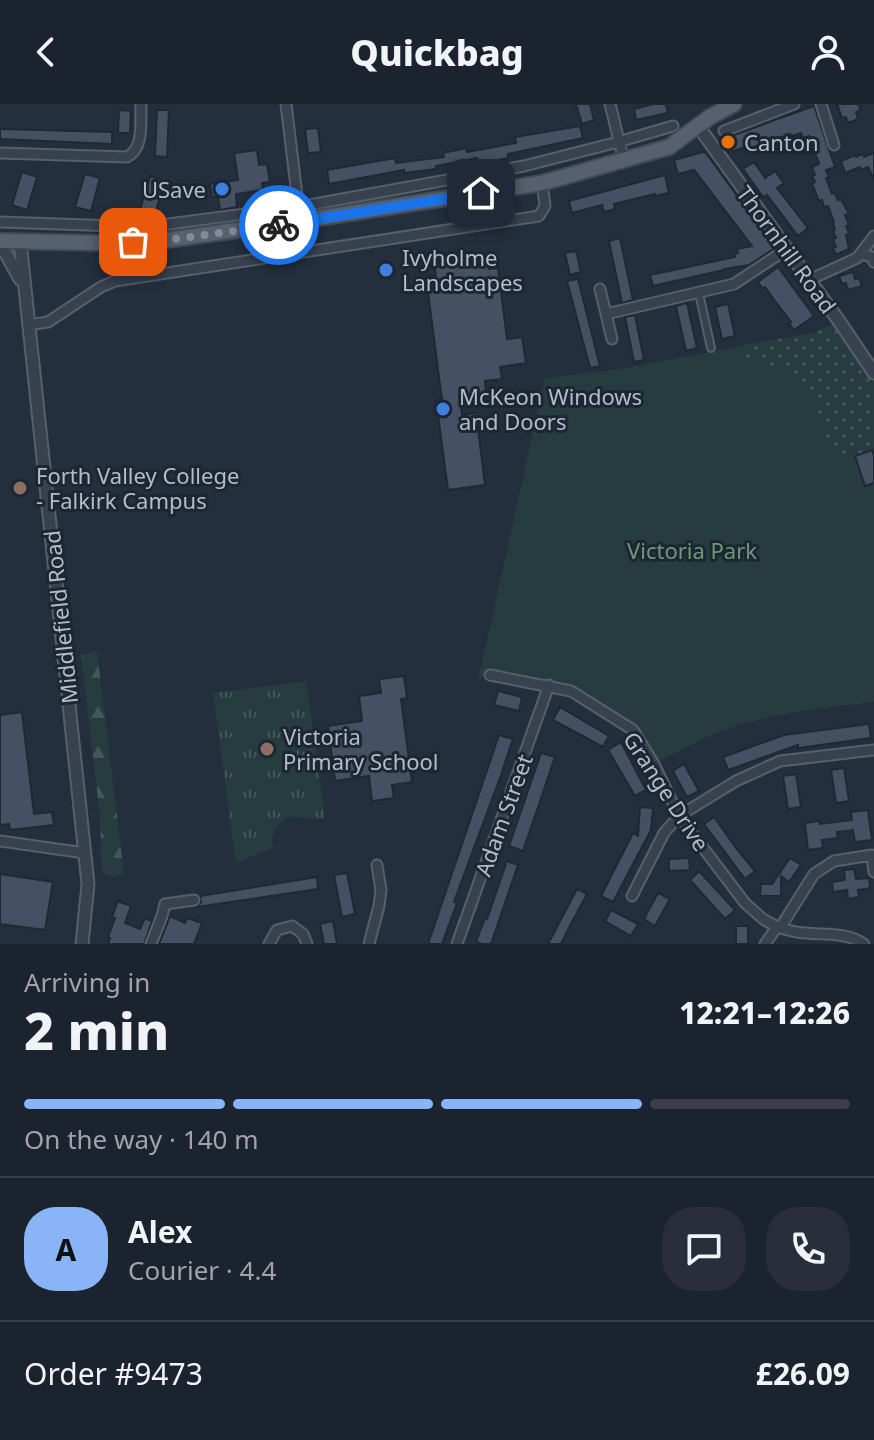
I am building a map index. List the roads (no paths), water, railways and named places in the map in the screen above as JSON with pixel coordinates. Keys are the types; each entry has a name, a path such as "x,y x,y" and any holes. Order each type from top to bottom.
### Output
{"main road":[{"path":"0,244 20,241 160,241 211,234 299,214 542,183 669,147 734,104"}],"street":[{"path":"0,153 127,157 140,145 141,104"},
{"path":"286,104 299,214"},
{"path":"610,104 624,161"},
{"path":"724,131 794,104"},
{"path":"821,104 834,145"},
{"path":"0,222 145,227 209,218 299,214 524,166 673,126"},
{"name":"Thornhill Road","path":"698,126 874,373"},
{"path":"28,325 48,322 115,281 539,216 545,206 542,183"},
{"path":"209,218 211,234"},
{"path":"809,280 857,258 874,236"},
{"name":"Middlefield Road","path":"20,241 88,884 82,944"},
{"path":"0,244 25,291"},
{"path":"606,314 734,284 787,249"},
{"path":"860,254 872,257 874,262"},
{"path":"600,289 612,339"},
{"path":"699,293 711,348"},
{"name":"Grange Drive","path":"490,675 571,691 633,730 654,764 679,816 745,903 778,927"},
{"name":"Adam Street","path":"457,944 549,685"},
{"path":"632,896 664,833 679,816 736,781 780,761 874,750"},
{"path":"0,841 85,853"},
{"path":"765,944 814,874 834,861 872,855 874,872"},
{"path":"369,944 381,890 377,865"},
{"path":"151,944 165,904 194,900"},
{"path":"269,944 277,930 292,926 303,934 307,944"},
{"path":"778,927 802,933 855,938 864,944"}],"place":[{"name":"Canton","path":"728,142"},
{"name":"USave","path":"222,189"},
{"name":"Ivyholme Landscapes","path":"386,270"},
{"name":"McKeon Windows and Doors","path":"443,409"},
{"name":"Forth Valley College - Falkirk Campus","path":"20,488"},
{"name":"Victoria Primary School","path":"267,749"}],"park label":[{"name":"Victoria Park","path":"692,550"}]}
